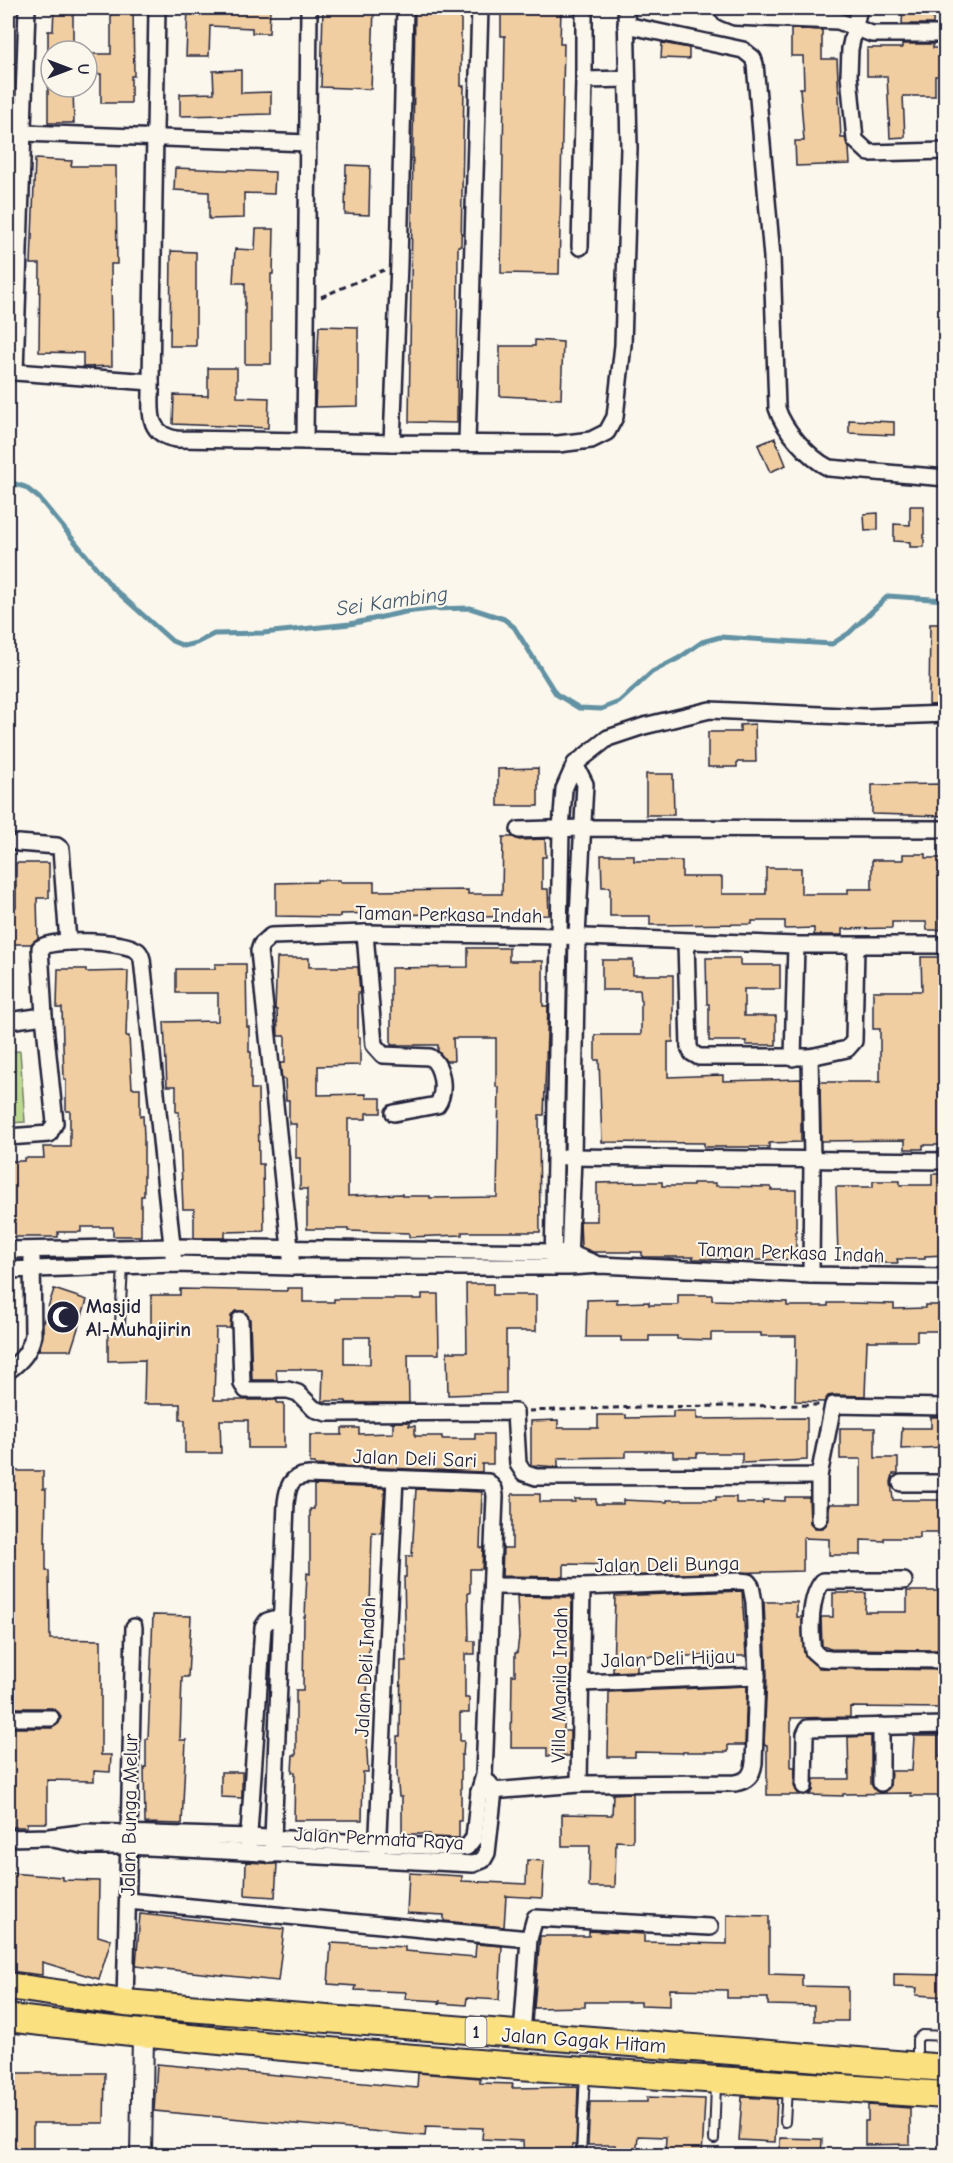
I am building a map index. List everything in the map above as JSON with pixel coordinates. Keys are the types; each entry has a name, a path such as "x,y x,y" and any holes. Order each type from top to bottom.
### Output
{"highway":[{"name":"Jalan Gagak Hitam","path":"8,1986 125,2003 945,2068"},
{"name":"Jalan Gagak Hitam","path":"8,2018 144,2034 585,2071 945,2095"},
{"path":"696,2049 706,2080"}],"street":[{"path":"27,8 11,372 151,382"},
{"path":"157,8 151,382 152,421 159,433 176,439 558,444 591,440 607,432 615,417 623,333 629,148 626,8"},
{"path":"305,441 309,8"},
{"path":"392,443 405,8"},
{"path":"467,442 480,8"},
{"path":"580,247 584,8"},
{"path":"721,8 725,13 735,17 838,21 873,34 945,34"},
{"path":"859,8 850,49 849,75 855,140 868,153 945,152"},
{"path":"626,25 743,50 753,58 772,257 777,408 787,430 818,460 834,469 945,478"},
{"path":"584,80 627,79"},
{"path":"23,133 308,143"},
{"path":"561,1260 556,1157 561,829 564,789 575,764 608,738 644,726 710,710 865,717 945,714"},
{"path":"561,1260 573,1157 577,936 585,783 575,764"},
{"path":"519,830 582,828 945,829"},
{"path":"18,843 57,846 61,849 68,942"},
{"path":"560,873 580,873"},
{"path":"365,933 374,1045 383,1055 430,1057 438,1064 442,1080 441,1100 437,1105 394,1113"},
{"name":"Taman Perkasa Indah","path":"292,1268 259,951 261,945 271,936 365,933 577,936 796,945 945,945"},
{"path":"8,1137 49,1134 55,1124 40,948 45,945 68,942 110,944 132,948 141,954 174,1264"},
{"path":"686,942 688,1047 699,1057 810,1058 847,1049 854,1041 856,946"},
{"path":"794,1058 796,945"},
{"path":"8,1021 44,1016"},
{"path":"810,1058 811,1275"},
{"path":"556,1157 945,1161"},
{"name":"Taman Perkasa Indah","path":"8,1250 173,1247 291,1248 561,1260 600,1265 811,1275 945,1277"},
{"path":"8,1371 25,1356 31,1346 33,1335 32,1249"},
{"name":"Taman Perkasa Indah","path":"8,1270 174,1264 292,1268 561,1260"},
{"path":"240,1320 242,1384 246,1390 288,1390 298,1394 314,1409 327,1413 515,1412 518,1464 524,1473 536,1478 819,1476"},
{"path":"819,1519 819,1476 833,1405 945,1407"},
{"name":"Jalan Deli Sari","path":"272,1855 286,1503 289,1484 294,1478 309,1475 480,1480 492,1485 495,1496 484,1775"},
{"name":"Jalan Deli Indah","path":"377,1859 394,1478"},
{"path":"901,1483 945,1483"},
{"path":"904,1581 823,1581 817,1590 813,1608 813,1651 821,1658 830,1659 945,1660"},
{"name":"Jalan Deli Bunga","path":"492,1586 582,1587 748,1582 754,1602 757,1676"},
{"name":"Villa Manila Indah","path":"579,1784 582,1587"},
{"path":"248,1853 263,1627 267,1621 281,1617"},
{"name":"Jalan Bunga Melur","path":"125,2003 134,1627"},
{"name":"Villa Manila Indah","path":"487,1791 579,1784 735,1783 748,1779 754,1763 757,1676"},
{"name":"Jalan Deli Hijau","path":"581,1683 757,1676"},
{"path":"8,1718 51,1718"},
{"path":"804,1786 806,1729 810,1727 945,1725"},
{"path":"881,1726 881,1783"},
{"name":"Jalan Permata Raya","path":"8,1838 49,1837 88,1832 129,1840 272,1855 473,1864 483,1860 487,1853 487,1791 484,1775"},
{"name":"Jalan Permata Raya","path":"129,1840 249,1837 460,1848 467,1846 474,1838 487,1791"},
{"path":"128,1901 529,1939"},
{"path":"522,2035 529,1939 534,1919 541,1917 710,1927"},
{"path":"141,2156 144,2034"}],"lane":[{"path":"120,1325 123,1265"},
{"path":"917,2066 917,2039 922,2035 945,2036"},
{"path":"581,2156 585,2071"},
{"path":"706,2080 714,2139"},
{"path":"786,2122 787,2084"}],"path":[{"path":"305,304 399,263"},
{"path":"515,1412 640,1407 833,1405"}],"green space":[{"path":"20,1051 25,1122 8,1123 8,1052"}],"building":[{"path":"54,8 73,8 73,39 48,39 48,31 53,31"},
{"path":"111,8 133,8 134,76 131,76 131,103 101,103 99,54 111,54"},
{"path":"188,8 270,8 269,33 252,33 252,28 210,26 209,56 186,56"},
{"path":"323,8 374,8 371,89 321,87"},
{"path":"415,8 461,8 461,86 464,86 461,246 458,246 457,423 409,422"},
{"path":"501,8 561,8 560,44 564,44 559,274 501,273 505,36 501,36"},
{"path":"903,8 934,8 933,24 902,24"},
{"path":"791,29 822,30 822,59 837,59 841,138 845,138 849,148 850,164 796,166 795,141 804,141 800,88 804,88 803,56 791,56"},
{"path":"662,43 689,48 689,59 661,58"},
{"path":"902,44 933,44 933,48 945,48 945,76 935,76 935,96 903,96 905,137 890,138 887,76 867,76 867,48 902,48"},
{"path":"241,70 241,93 271,92 271,114 180,116 180,94 214,93 213,71"},
{"path":"48,99 73,99 74,123 48,123"},
{"path":"35,159 72,161 71,166 116,166 117,264 111,264 112,366 83,367 83,353 39,352 40,264 31,264"},
{"path":"346,165 370,166 369,215 345,214"},
{"path":"175,168 275,172 274,194 244,193 244,218 209,219 209,192 174,190"},
{"path":"256,229 274,229 273,274 271,274 271,364 245,364 245,283 233,283 235,249 255,250"},
{"path":"171,251 196,252 196,346 170,346"},
{"path":"319,326 358,327 358,406 315,407"},
{"path":"535,340 563,342 561,399 500,396 500,346 535,346"},
{"path":"208,368 237,368 237,397 269,398 268,428 173,424 174,395 208,396"},
{"path":"849,420 894,422 894,435 849,433"},
{"path":"775,438 786,465 770,472 758,445"},
{"path":"910,506 924,506 924,547 910,547 910,542 894,541 894,524 910,525"},
{"path":"878,513 878,530 865,531 864,514"},
{"path":"930,624 945,624 945,704 929,705"},
{"path":"755,724 756,762 737,762 737,767 708,767 708,732 740,732 740,725"},
{"path":"538,768 538,806 498,806 498,769"},
{"path":"646,774 673,774 674,815 646,815"},
{"path":"945,784 945,816 872,814 872,785"},
{"path":"503,837 513,837 519,840 545,839 546,857 542,857 542,889 548,889 549,915 444,918 444,914 381,915 381,913 340,914 340,917 276,916 276,883 340,880 340,882 374,882 374,891 468,890 468,894 502,894"},
{"path":"903,854 926,854 926,858 945,858 945,887 940,887 940,930 927,930 926,922 892,922 892,928 842,929 842,935 814,935 814,928 785,929 785,921 752,921 752,924 650,925 650,916 610,916 610,887 602,887 601,855 634,855 634,861 682,861 682,877 722,877 722,894 766,894 766,868 801,868 801,894 848,894 848,889 872,889 872,860 903,860"},
{"path":"16,863 49,863 49,898 37,898 38,938 31,944 8,944 8,907 16,907"},
{"path":"468,948 509,948 509,961 543,961 543,1006 548,1006 544,1115 539,1115 540,1232 462,1232 462,1235 409,1237 409,1233 307,1229 307,1189 300,1189 300,1158 296,1158 296,1124 289,1124 289,1100 286,1100 285,1079 282,1079 280,1063 285,1063 285,1036 278,1036 277,1010 275,1009 277,958 309,958 309,967 358,967 360,1065 318,1066 318,1095 366,1094 366,1098 381,1098 381,1113 366,1113 366,1119 348,1119 348,1196 402,1194 402,1196 430,1196 430,1198 497,1197 499,1087 496,1087 496,1038 453,1038 454,1061 446,1061 438,1051 438,1045 391,1045 391,968 468,967"},
{"path":"921,957 945,957 945,1145 923,1145 923,1149 905,1149 905,1140 821,1141 820,1082 880,1082 880,1029 873,1029 873,991 922,991"},
{"path":"706,958 740,958 740,965 780,965 780,989 744,989 744,1016 776,1016 776,1045 746,1045 746,1041 709,1041"},
{"path":"602,960 633,960 633,975 673,975 673,1042 668,1042 668,1077 723,1075 723,1081 801,1079 801,1142 769,1143 769,1147 704,1147 704,1143 602,1142 599,1060 595,1060 595,1035 641,1035 641,1001 640,990 602,990"},
{"path":"215,964 246,964 251,1089 258,1089 259,1164 263,1164 264,1231 225,1232 225,1238 194,1238 194,1209 183,1209 179,1112 176,1112 176,1086 167,1086 164,1022 218,1021 218,993 176,993 176,969 215,969"},
{"path":"58,969 86,969 86,972 128,971 126,1036 129,1036 132,1088 140,1088 140,1116 143,1116 144,1196 141,1196 141,1236 113,1236 113,1227 81,1227 81,1232 58,1232 58,1237 8,1237 8,1161 44,1158 43,1147 70,1147 70,1111 66,1111 66,1079 64,1079 62,1008 57,1008"},
{"path":"932,1174 945,1174 945,1255 925,1256 925,1259 897,1259 898,1263 878,1263 878,1257 838,1257 836,1187 873,1187 873,1181 900,1181 900,1185 932,1185"},
{"path":"662,1182 662,1186 716,1183 716,1186 796,1190 796,1259 727,1261 727,1259 693,1259 693,1257 642,1257 642,1252 593,1252 581,1247 580,1221 597,1221 597,1183"},
{"path":"466,1284 493,1284 493,1295 536,1295 536,1331 506,1331 506,1393 448,1395 447,1352 467,1352"},
{"path":"287,1288 303,1288 303,1302 334,1302 334,1299 422,1299 422,1294 438,1294 439,1354 408,1354 409,1403 322,1401 323,1369 276,1369 277,1380 252,1380 250,1319 244,1311 235,1311 231,1316 230,1328 216,1328 214,1400 277,1400 277,1403 284,1403 284,1448 248,1448 248,1420 220,1420 221,1453 185,1453 185,1420 180,1420 180,1404 144,1404 145,1360 108,1361 108,1333 151,1333 151,1295 180,1295 180,1289 287,1291","holes":["344,1337 370,1337 370,1364 344,1364"]},
{"name":"Masjid Al-Muhajirin","path":"54,1289 87,1300 71,1350 39,1350 43,1337 43,1323"},
{"path":"678,1295 712,1295 712,1300 787,1302 787,1306 828,1306 828,1303 894,1304 894,1309 945,1305 945,1331 917,1331 917,1341 867,1341 865,1396 833,1395 828,1396 824,1402 795,1401 796,1336 711,1333 711,1340 677,1339 677,1336 649,1336 649,1341 621,1341 621,1337 586,1337 587,1300 617,1299 617,1303 649,1302 649,1305 678,1305"},
{"path":"673,1411 697,1411 697,1419 807,1418 807,1460 742,1463 742,1453 697,1453 697,1457 673,1457 673,1451 626,1451 626,1457 558,1458 558,1467 531,1465 531,1421 558,1420 558,1428 598,1428 598,1415 626,1415 626,1418 673,1417"},
{"path":"931,1417 945,1417 945,1447 901,1449 902,1428 931,1428"},
{"path":"393,1422 409,1422 409,1426 415,1426 415,1436 475,1439 475,1434 493,1434 493,1464 482,1464 482,1472 310,1463 310,1435 342,1435 342,1428 359,1428 359,1434 393,1433"},
{"path":"840,1428 875,1428 875,1458 898,1458 898,1474 893,1474 891,1482 893,1500 945,1500 945,1532 920,1532 920,1538 861,1540 861,1555 829,1555 829,1539 803,1538 803,1571 615,1576 615,1565 564,1564 564,1577 502,1576 503,1548 512,1548 512,1494 540,1494 540,1502 575,1502 575,1499 596,1499 596,1504 623,1504 623,1500 667,1502 667,1500 716,1500 716,1497 736,1497 736,1503 763,1503 763,1500 785,1501 785,1497 809,1497 810,1523 815,1528 823,1528 829,1520 829,1504 861,1504 861,1459 840,1459"},
{"path":"8,1471 43,1471 43,1489 46,1489 45,1542 46,1571 49,1571 50,1639 101,1640 101,1755 111,1755 110,1772 94,1771 94,1781 47,1780 47,1823 27,1823 27,1827 12,1827 8,1728 52,1728 59,1723 61,1717 52,1708 8,1708 8,1680 10,1680 12,1655 11,1622 8,1622"},
{"path":"314,1485 385,1488 381,1533 372,1532 370,1609 367,1609 367,1640 369,1640 366,1731 368,1772 363,1772 362,1820 294,1820 295,1772 292,1772 293,1755 296,1755 296,1690 303,1690 304,1617 307,1573 310,1574 310,1509 314,1509"},
{"path":"416,1489 482,1492 480,1548 483,1548 482,1569 470,1569 470,1593 468,1593 469,1641 475,1641 475,1654 465,1654 465,1698 469,1698 469,1713 460,1713 460,1741 464,1741 463,1755 461,1755 459,1838 430,1837 430,1834 402,1834 402,1797 399,1797 397,1773 397,1736 400,1736 401,1661 406,1661 404,1577 406,1577 406,1556 412,1556"},
{"path":"742,1591 746,1656 637,1656 637,1671 613,1672 615,1596"},
{"path":"907,1591 938,1591 938,1650 831,1649 822,1646 821,1617 833,1617 833,1593 866,1593 865,1612 907,1612"},
{"path":"517,1596 572,1597 570,1703 564,1703 564,1731 570,1731 570,1756 547,1756 547,1748 511,1748 512,1675 515,1675 515,1653 517,1653 519,1637"},
{"path":"764,1602 797,1602 797,1617 802,1617 804,1653 819,1668 945,1670 945,1708 850,1707 850,1717 791,1718 791,1767 795,1767 794,1786 799,1795 767,1795 767,1745 764,1745 767,1676"},
{"path":"153,1615 191,1616 188,1677 182,1677 180,1740 186,1740 182,1824 145,1823 144,1767 146,1767 146,1739 148,1739"},
{"path":"747,1686 745,1745 728,1745 728,1752 635,1752 635,1757 608,1757 609,1692"},
{"path":"871,1736 871,1784 876,1791 882,1793 890,1787 891,1771 912,1771 914,1736 939,1736 939,1757 944,1757 943,1796 911,1796 911,1793 809,1795 813,1791 814,1779 849,1779 848,1737"},
{"path":"221,1772 242,1772 242,1798 221,1797"},
{"path":"633,1793 633,1842 616,1841 615,1887 589,1887 590,1846 562,1846 562,1814 612,1815 613,1794"},
{"path":"527,1860 544,1861 542,1898 506,1896 504,1927 444,1921 444,1915 407,1913 409,1873 462,1876 462,1881 526,1884"},
{"path":"246,1862 277,1864 275,1897 245,1895"},
{"path":"9,1873 62,1877 62,1880 99,1881 98,1936 111,1940 99,1979 42,1962 42,1975 9,1971"},
{"path":"140,1914 284,1929 278,1981 136,1966"},
{"path":"727,1915 769,1916 769,1974 802,1975 802,1986 848,1987 848,2021 814,2021 814,2006 768,2005 768,1998 727,1998 727,1990 670,1989 670,2006 641,2005 641,2002 585,2002 585,2007 534,2008 540,1936 589,1936 589,1931 644,1934 644,1942 727,1944"},
{"path":"331,1943 405,1947 405,1951 475,1957 476,1944 502,1946 499,2000 467,1998 466,2005 439,2003 440,2001 405,1999 406,1992 355,1990 356,1986 328,1984"},
{"path":"894,1974 945,1975 945,1997 916,1995 917,1988 894,1987"},
{"path":"157,2064 417,2088 418,2073 480,2078 480,2083 513,2084 512,2088 578,2087 576,2145 572,2145 572,2156 524,2156 523,2141 482,2139 483,2128 426,2126 425,2136 154,2111"},
{"path":"8,2073 105,2073 104,2123 33,2123 33,2156 8,2156"},
{"path":"647,2097 705,2099 702,2156 665,2156 666,2137 638,2136 636,2156 615,2156 615,2145 588,2145 590,2102 647,2102"},
{"path":"742,2097 777,2099 775,2142 739,2140"},
{"path":"868,2105 910,2108 910,2144 865,2145"},
{"path":"780,2138 822,2139 821,2156 780,2156"}],"waterway":[{"name":"Sei Kambing","path":"8,482 25,487 39,498 113,588 172,641 184,646 214,634 263,633 350,624 405,612 470,608 504,619 514,627 556,694 579,708 601,709 619,702 652,672 679,658 702,642 720,637 832,644 849,633 888,596 946,600"}],"place":[{"name":"Masjid Al-Muhajirin","path":"63,1317"}]}
